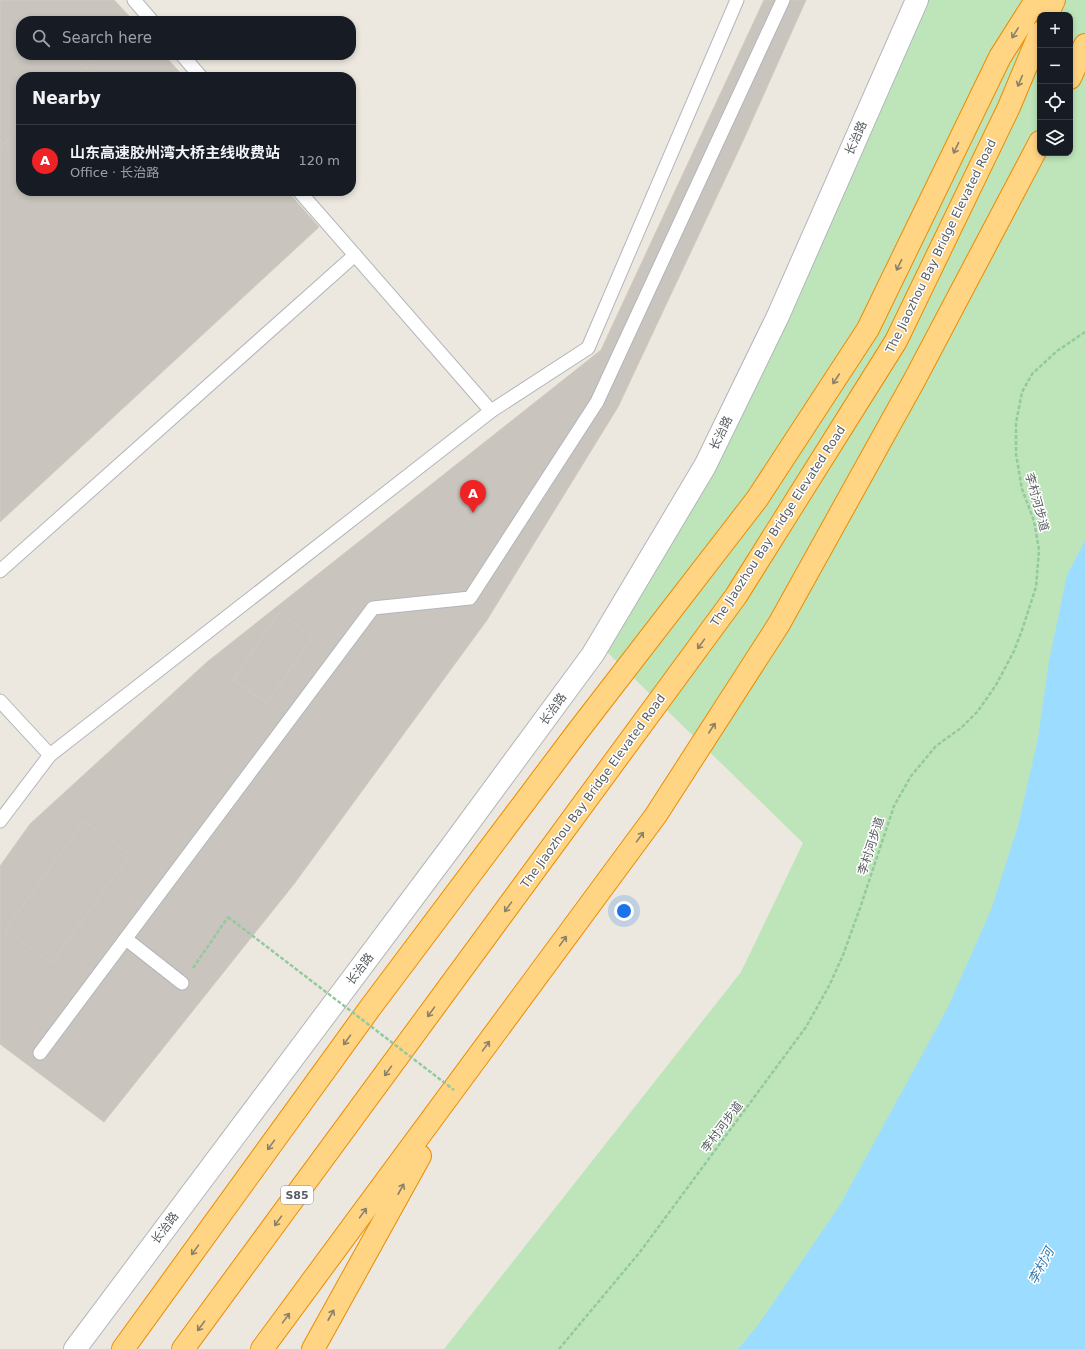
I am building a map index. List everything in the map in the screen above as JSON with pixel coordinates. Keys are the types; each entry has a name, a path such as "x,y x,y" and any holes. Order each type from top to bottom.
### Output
{"highway":[{"path":"123,1349 375,1002 574,737 757,499 868,329 1000,57 1036,0"},
{"path":"1048,12 1054,0"},
{"name":"The Jiaozhou Bay Bridge Elevated Road","path":"407,1045 736,596 896,341 1009,107 1037,39"},
{"path":"1073,71 1085,45"},
{"path":"262,1349 656,815 779,624 915,379 1037,148"},
{"name":"S85","path":"183,1349 407,1045"},
{"path":"313,1349 458,1084"}],"street":[{"name":"长治路","path":"75,1349 453,845 593,654 705,466 778,316 917,0"}],"lane":[{"path":"134,0 148,16"},
{"path":"0,821 50,755 491,410 588,348 737,0"},
{"path":"40,1053 373,608 470,598 597,402 783,0"},
{"path":"186,60 197,72"},
{"path":"303,196 491,410"},
{"path":"0,571 355,255"},
{"path":"0,701 50,755"},
{"path":"126,939 182,983"}],"path":[{"name":"李村河步道","path":"559,1349 640,1252 806,1027 830,984 843,955 894,806 911,776 936,746 961,728 978,711 996,685 1014,651 1036,587 1039,550 1034,521 1022,489 1016,454 1016,423 1022,392 1032,374 1058,351 1085,332"},
{"path":"182,983 228,917 407,1045 458,1084"}],"green space":[{"path":"910,0 1085,0 1085,1349 444,1349 741,972 803,843 607,652 705,452"}],"water":[{"name":"李村河","path":"1085,541 1085,1349 738,1349 758,1325 840,1205 947,1009 991,910 1018,826 1038,738 1049,661 1067,575"}],"building":[{"path":"0,0 114,0 129,16 16,16 16,60 95,60 81,72 16,72 16,133 0,147"},
{"path":"764,0 806,0 742,143 618,407 487,620 294,884 104,1122 0,1044 0,866 30,824 207,662 601,350"},
{"path":"95,60 169,60 179,72 81,72"},
{"path":"16,133 16,196 291,196 319,227 0,522 0,147"},
{"path":"279,613 313,636 267,703 233,680"},
{"path":"84,821 130,855 51,963 5,930"}],"place":[{"name":"山东高速胶州湾大桥主线收费站","path":"473,513"}]}
